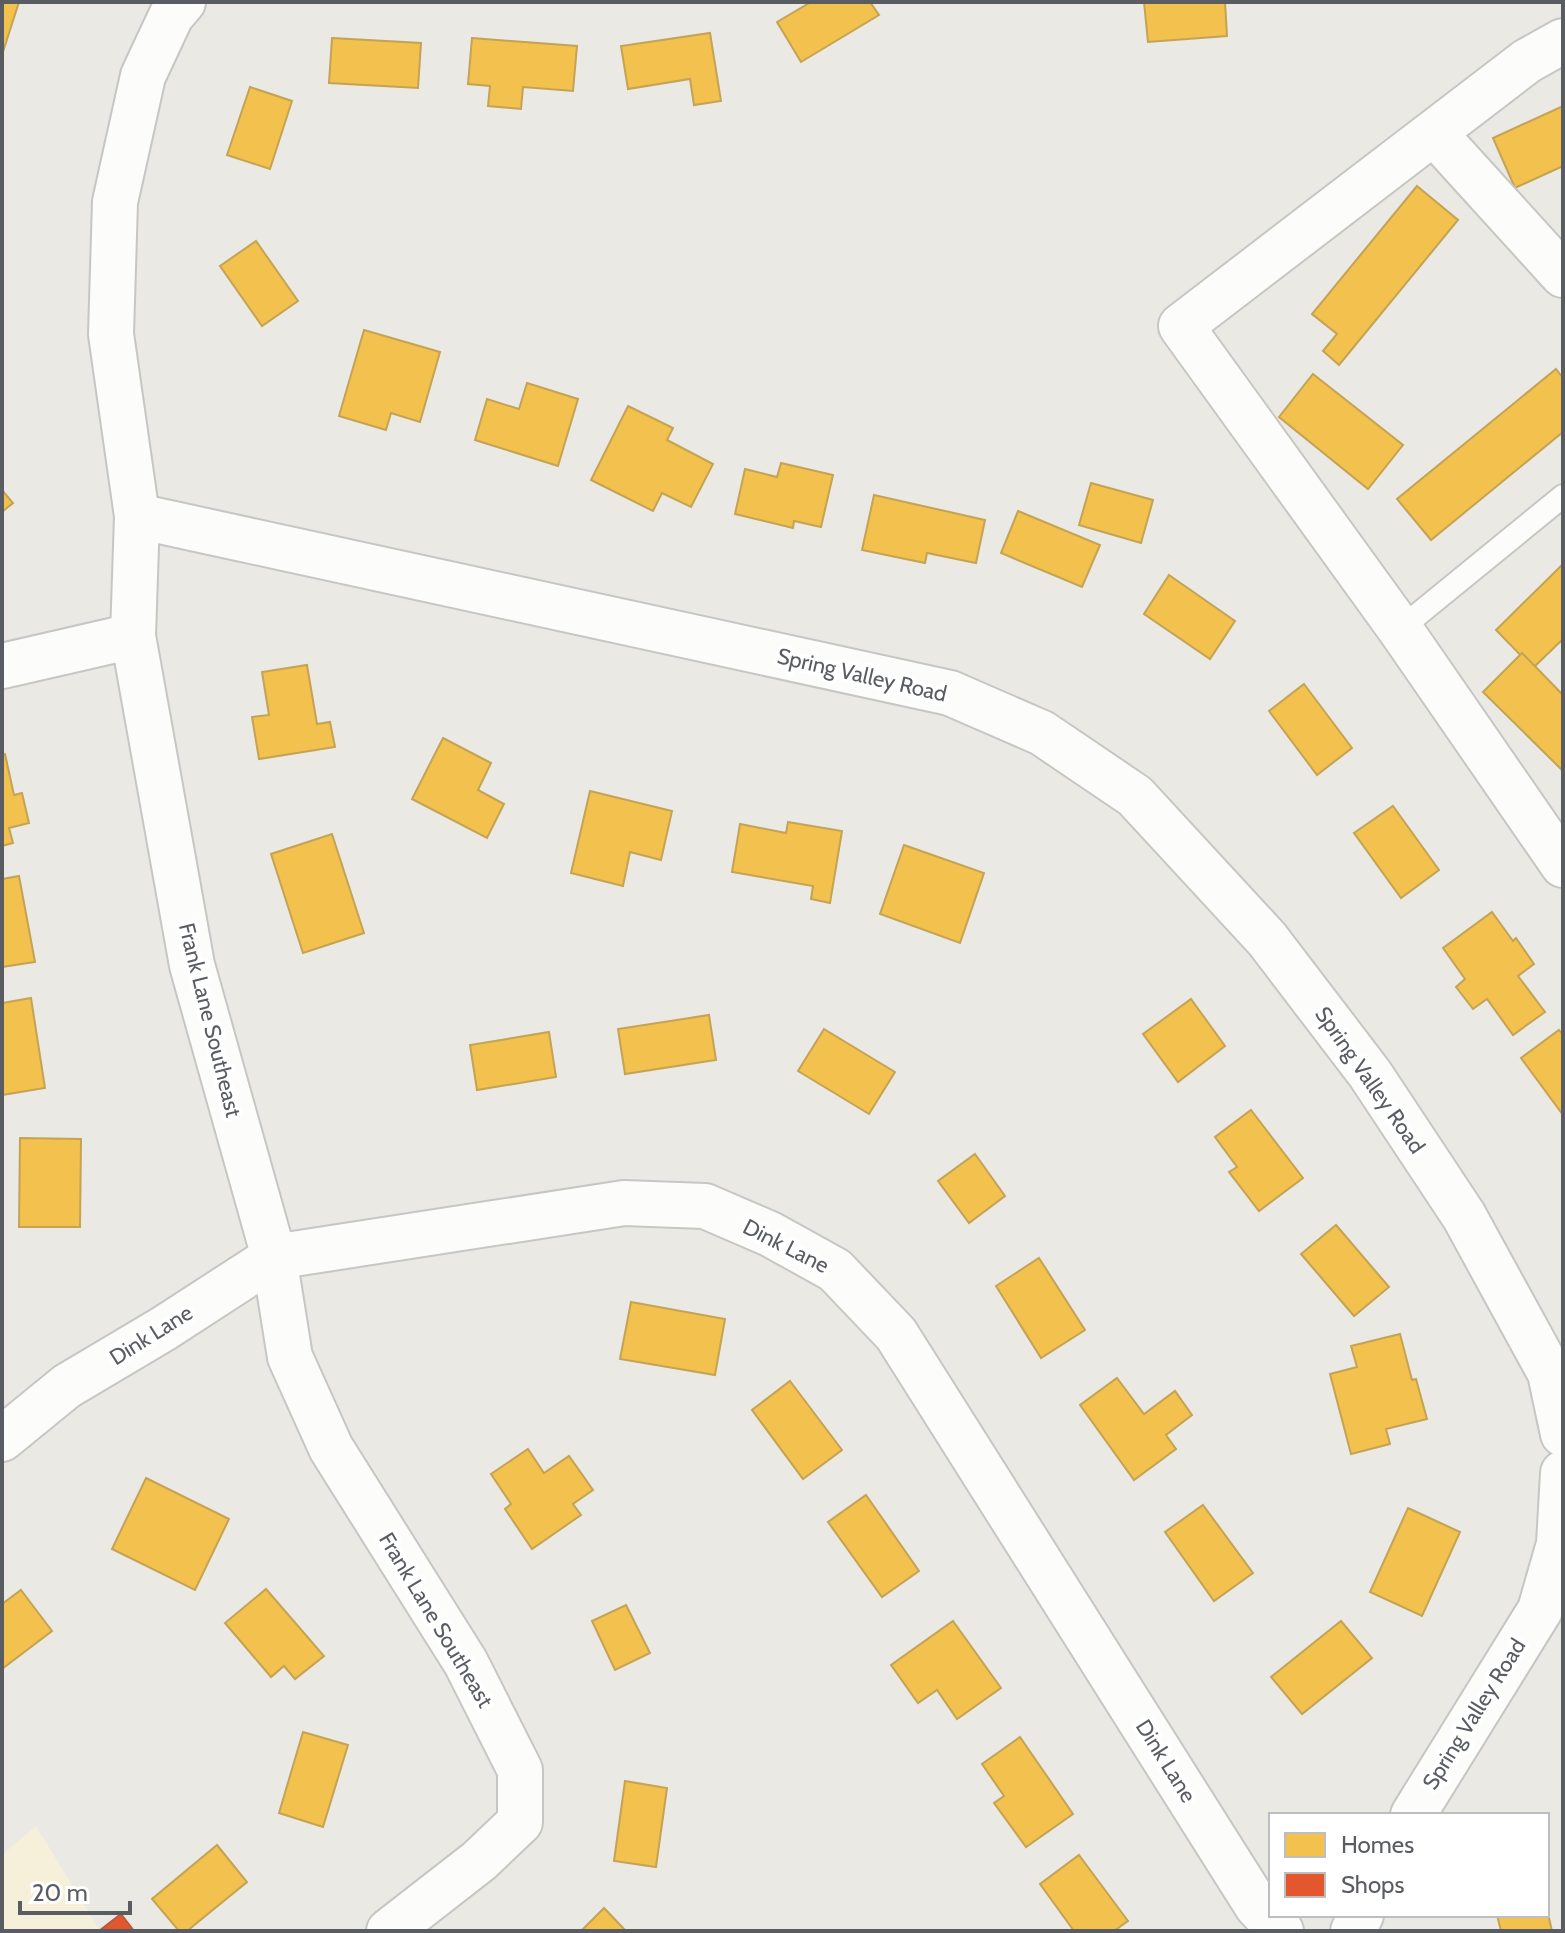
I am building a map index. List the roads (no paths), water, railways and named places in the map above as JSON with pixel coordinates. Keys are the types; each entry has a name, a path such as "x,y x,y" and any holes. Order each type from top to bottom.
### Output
{"street":[{"name":"Frank Lane Southeast","path":"183,2 171,16 143,76 115,202 111,334 137,516 133,636 192,965 274,1257 290,1357 331,1448 466,1663 520,1770 520,1822 479,1861 389,1931"},
{"path":"1563,41 1527,61 1181,326 1400,629 1563,865"},
{"path":"1434,133 1563,275"},
{"name":"Spring Valley Road","path":"137,516 950,693 1042,733 1135,796 1267,939 1370,1074 1464,1216 1550,1373 1563,1434"},
{"path":"2,666 133,636"},
{"name":"Dink Lane","path":"2,1439 67,1386 274,1257 624,1203 705,1206 770,1234 835,1270 896,1334 1257,1906 1281,1931"},
{"name":"Spring Valley Road","path":"1414,1813 1540,1610 1559,1544 1563,1473"}],"lane":[{"path":"1400,629 1563,496"}]}
